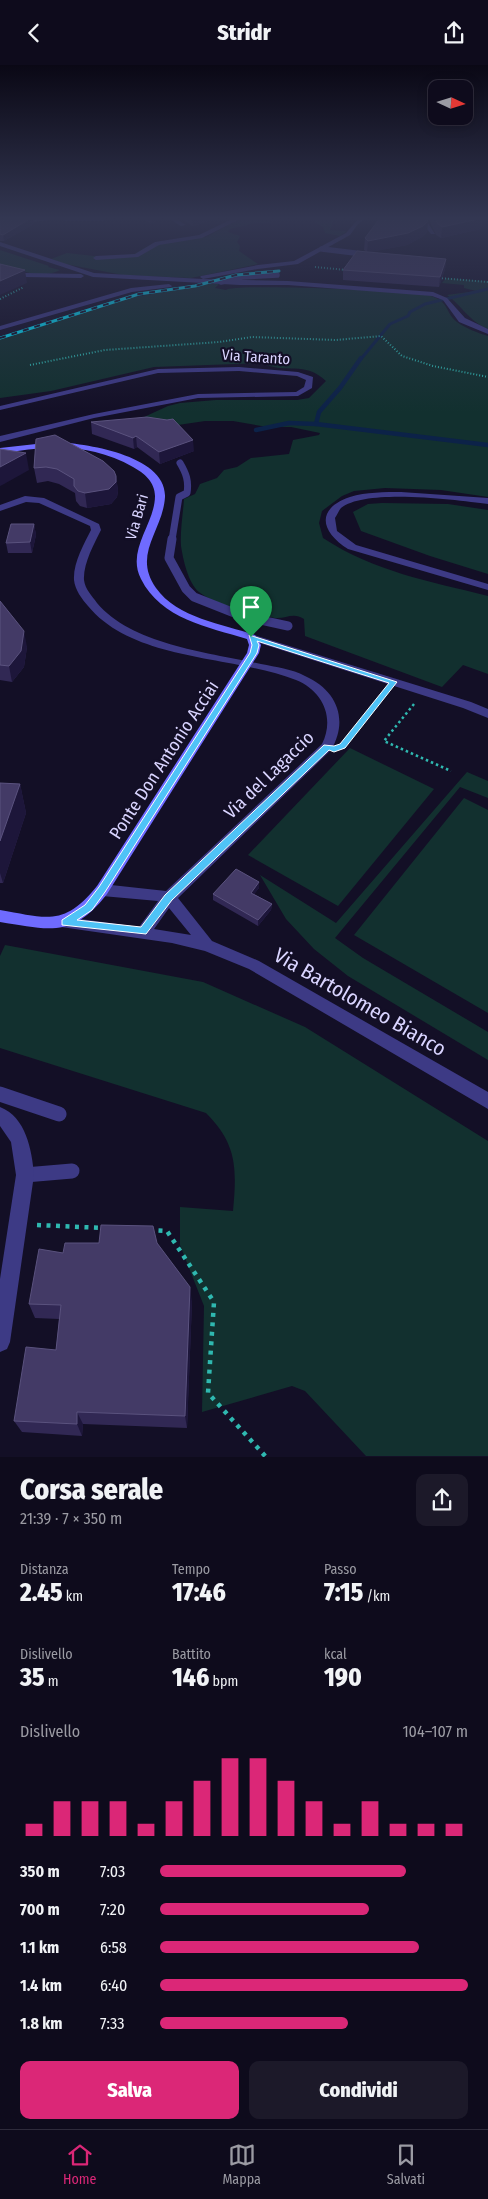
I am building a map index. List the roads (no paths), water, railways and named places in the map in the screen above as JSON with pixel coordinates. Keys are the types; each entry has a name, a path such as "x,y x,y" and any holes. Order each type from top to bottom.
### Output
{"street":[{"path":"0,328 131,290 181,283"},
{"path":"285,283 434,294 446,299 462,320 488,332"},
{"name":"Via Taranto","path":"0,408 158,371 239,369 298,374 310,379 308,388 298,395 198,396 94,416 0,439"},
{"name":"Via Bari","path":"0,451 47,444 92,448 123,457 147,472 159,487 160,494 154,522 142,553 143,571 148,583 160,599 176,611 251,637"},
{"path":"488,501 408,495 366,496 342,504 333,511 330,518 330,526 334,533 352,547 488,587"},
{"name":"Via del Lagaccio","path":"0,508 25,499 36,500 50,503 91,521 96,527 79,581 87,599 101,615 122,630 155,643 287,673 313,685 328,700 335,719 335,732 327,747 169,897 143,932"},
{"path":"251,637 391,688 467,705 488,714"},
{"name":"Ponte Don Antonio Acciai","path":"66,923 88,907 105,885 250,659 255,645 251,637"},
{"path":"105,885 169,897"},
{"name":"Via Bartolomeo Bianco","path":"169,897 207,945"},
{"path":"0,916 66,923"},
{"name":"Via Bartolomeo Bianco","path":"66,923 143,932 207,945 254,965 488,1101"},
{"path":"0,1115 15,1129 23,1153 25,1175 0,1342"}],"lane":[{"path":"180,463 187,474 189,485 187,493 181,495 177,504 169,558 180,580 194,597 214,606 242,616 288,625"},
{"path":"0,1094 59,1114"},
{"path":"25,1175 72,1171"}],"waterway":[{"path":"361,359 390,324 408,316 410,312 425,304 488,289"},
{"path":"316,424 319,412 340,388 361,358"},
{"path":"256,430 289,423 316,424"},
{"path":"316,424 488,445"}],"railway":[{"path":"0,338 139,294 206,283"}]}
